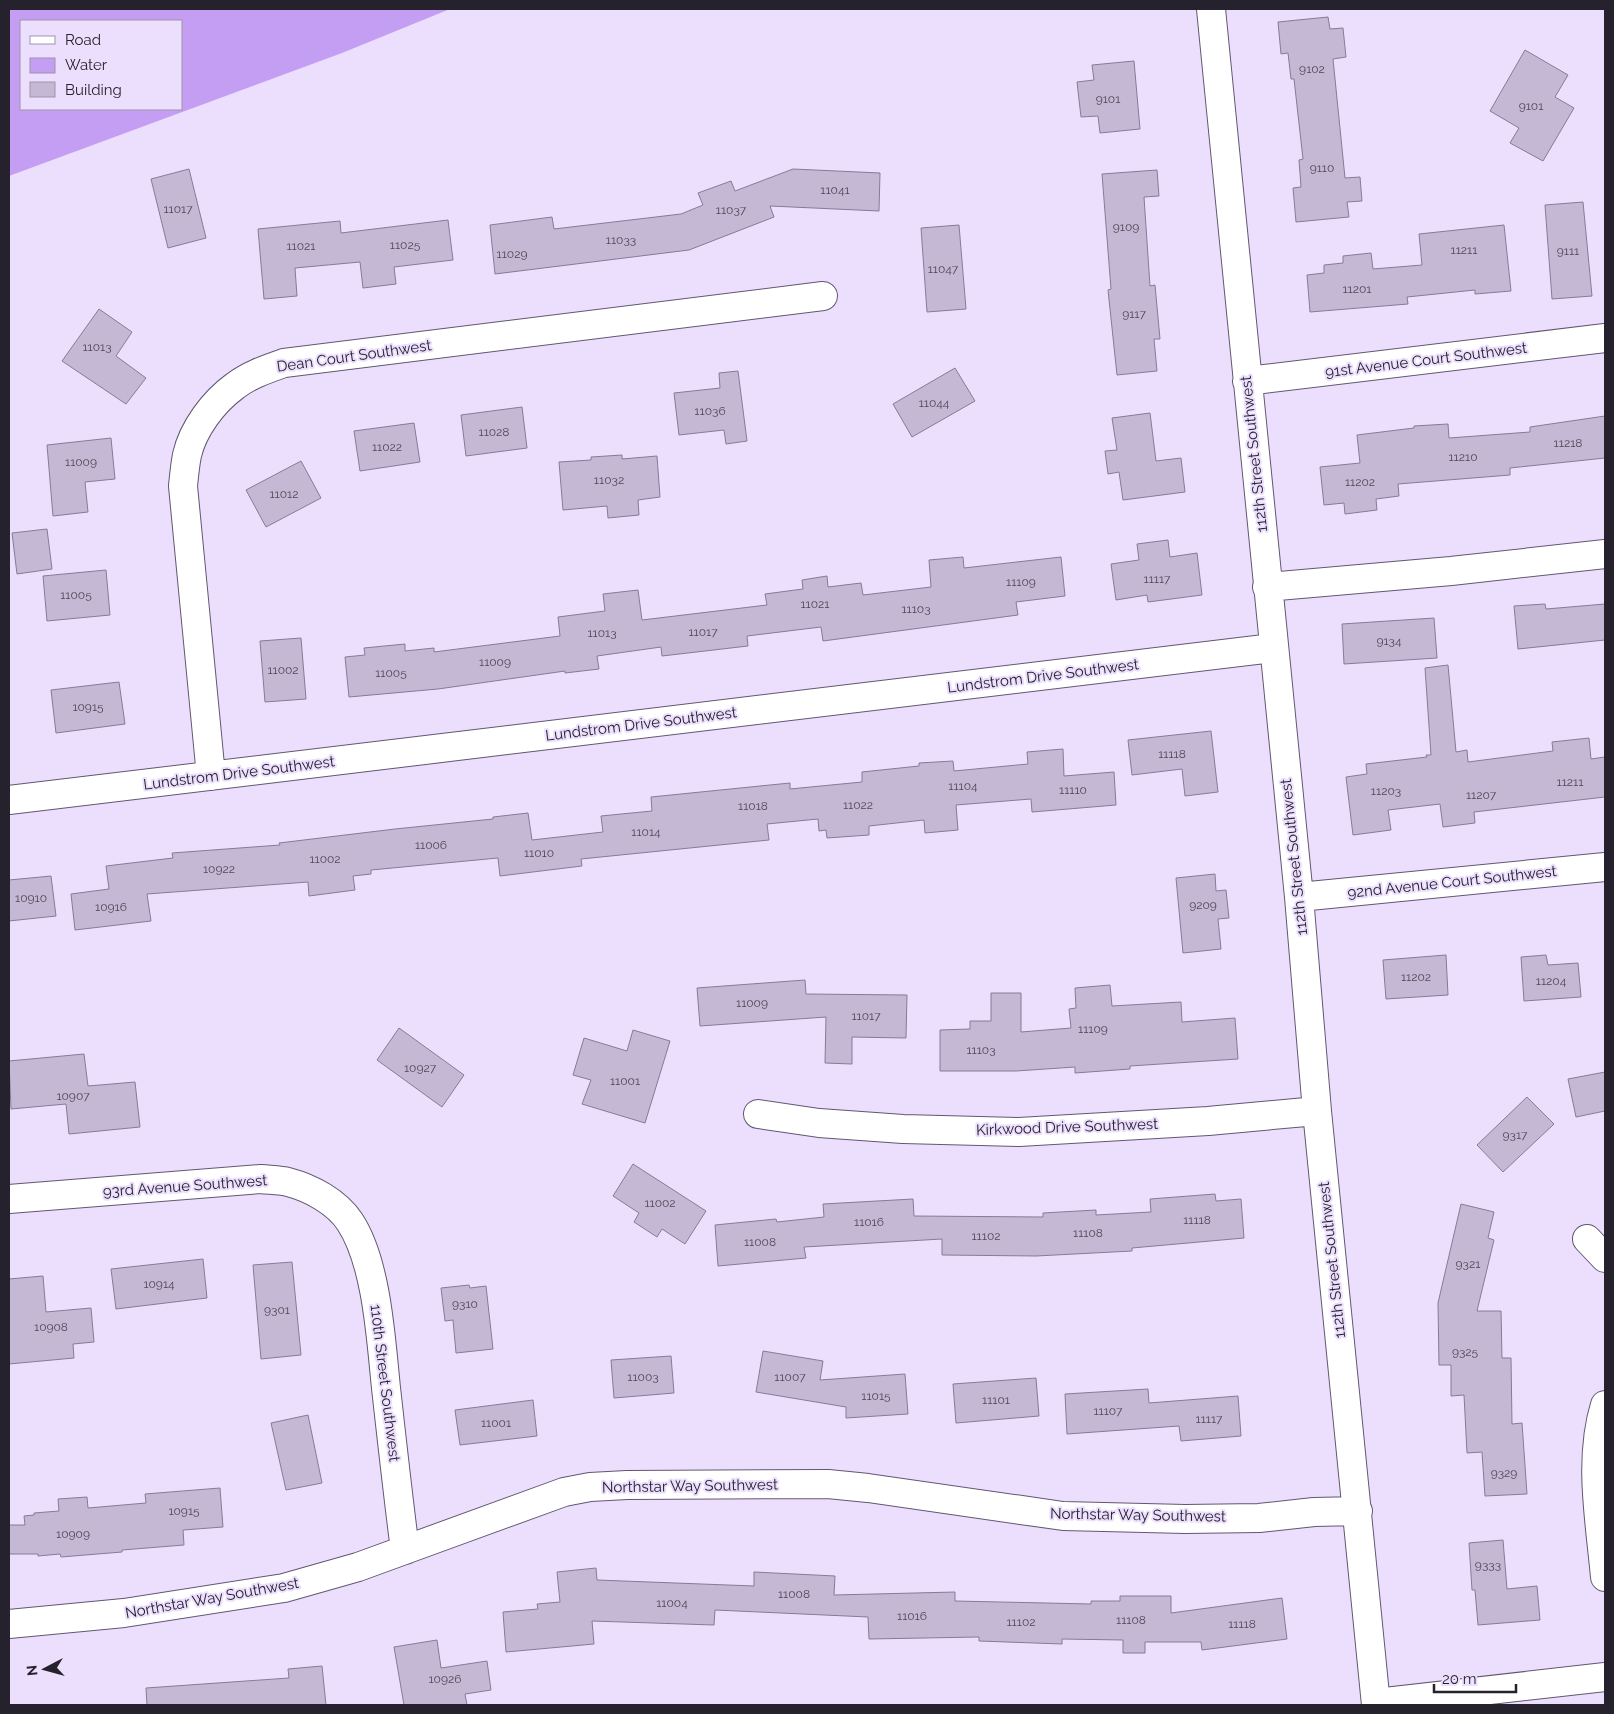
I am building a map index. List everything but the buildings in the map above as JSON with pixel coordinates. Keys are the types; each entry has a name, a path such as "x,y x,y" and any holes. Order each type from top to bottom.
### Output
{"street":[{"name":"112th Street Southwest","path":"1211,9 1376,1704"},
{"name":"Dean Court Southwest","path":"211,776 183,486 187,454 200,425 219,399 235,385 264,370 284,363 823,296"},
{"name":"91st Avenue Court Southwest","path":"1247,382 1605,338"},
{"path":"1267,587 1605,554"},
{"name":"Lundstrom Drive Southwest","path":"9,800 1273,648"},
{"name":"92nd Avenue Court Southwest","path":"1299,898 1605,867"},
{"name":"Kirkwood Drive Southwest","path":"758,1114 819,1123 893,1128 1020,1132 1208,1121 1317,1110"},
{"name":"93rd Avenue Southwest","path":"9,1198 261,1179 287,1181 308,1188 334,1204 350,1221"},
{"name":"110th Street Southwest","path":"350,1221 363,1245 380,1331 404,1550"},
{"path":"1605,1405 1602,1414 1596,1460 1598,1506 1605,1577"},
{"name":"Northstar Way Southwest","path":"9,1624 124,1613 284,1588 358,1567 564,1492 590,1487 627,1485 828,1484 1063,1516 1185,1519 1240,1518 1314,1512 1358,1511"},
{"path":"1376,1704 1605,1677"}],"water":[{"path":"9,9 450,9 342,53 9,176"}]}
